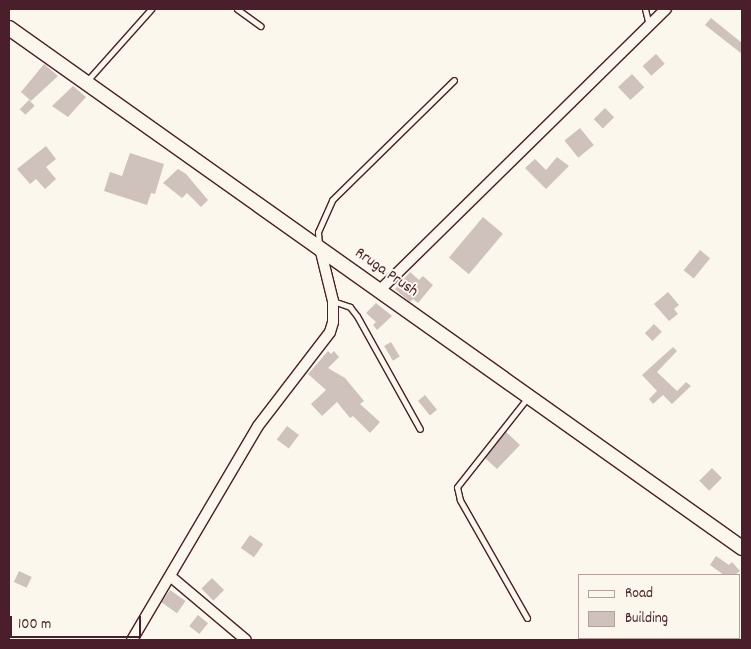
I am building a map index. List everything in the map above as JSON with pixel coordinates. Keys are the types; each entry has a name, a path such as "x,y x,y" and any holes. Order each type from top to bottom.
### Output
{"street":[{"path":"380,290 666,9"},
{"name":"Rruga Prush","path":"9,28 742,548"},
{"path":"131,640 258,426 330,332 333,322 333,301 320,248"},
{"path":"170,576 246,640"}],"lane":[{"path":"86,82 151,9"},
{"path":"237,9 260,26"},
{"path":"645,9 650,25"},
{"path":"320,248 318,232 328,206 454,80"},
{"path":"333,301 350,307 357,316 420,429"},
{"path":"527,618 460,500 457,487 529,396"}],"building":[{"path":"711,18 742,43 742,54 705,25"},
{"path":"656,54 665,64 651,76 643,66"},
{"path":"44,64 58,76 31,101 21,92"},
{"path":"632,74 644,87 630,100 618,87"},
{"path":"73,86 86,97 68,117 52,106"},
{"path":"29,100 35,106 25,115 20,109"},
{"path":"605,108 614,117 603,129 594,119"},
{"path":"580,128 594,145 578,158 564,141"},
{"path":"46,146 56,159 46,167 56,179 45,189 36,179 30,184 17,169"},
{"path":"130,153 164,164 155,194 151,193 147,205 104,191 110,172 122,176"},
{"path":"557,157 569,166 546,189 525,168 535,159 546,170"},
{"path":"178,169 186,174 208,200 201,207 187,193 182,198 163,183"},
{"path":"483,217 503,234 469,274 449,258"},
{"path":"700,250 710,258 694,278 684,270"},
{"path":"410,272 419,280 423,276 433,285 418,303 413,299 410,302 395,289"},
{"path":"668,292 679,305 674,309 678,314 669,321 654,304"},
{"path":"376,303 392,316 377,330 373,325 376,322 366,313"},
{"path":"654,324 662,332 653,341 645,333"},
{"path":"391,342 400,357 393,361 384,346"},
{"path":"673,347 677,351 657,372 677,391 686,382 691,386 672,404 663,395 653,404 649,399 657,391 642,375"},
{"path":"328,351 331,354 334,351 339,357 328,368 345,378 364,401 360,404 380,422 370,433 353,416 350,418 337,402 322,416 311,404 326,390 308,374"},
{"path":"425,395 437,410 430,415 418,401"},
{"path":"287,426 299,435 289,449 277,440"},
{"path":"506,432 520,445 497,469 485,458"},
{"path":"712,468 722,478 709,491 699,481"},
{"path":"250,535 263,544 254,557 241,548"},
{"path":"716,556 729,565 732,562 740,571 736,574 723,574 710,565"},
{"path":"19,571 32,577 27,588 14,582"},
{"path":"212,578 224,590 213,601 201,589"},
{"path":"170,590 186,601 177,613 161,602"},
{"path":"198,615 208,623 199,634 189,626"}]}
